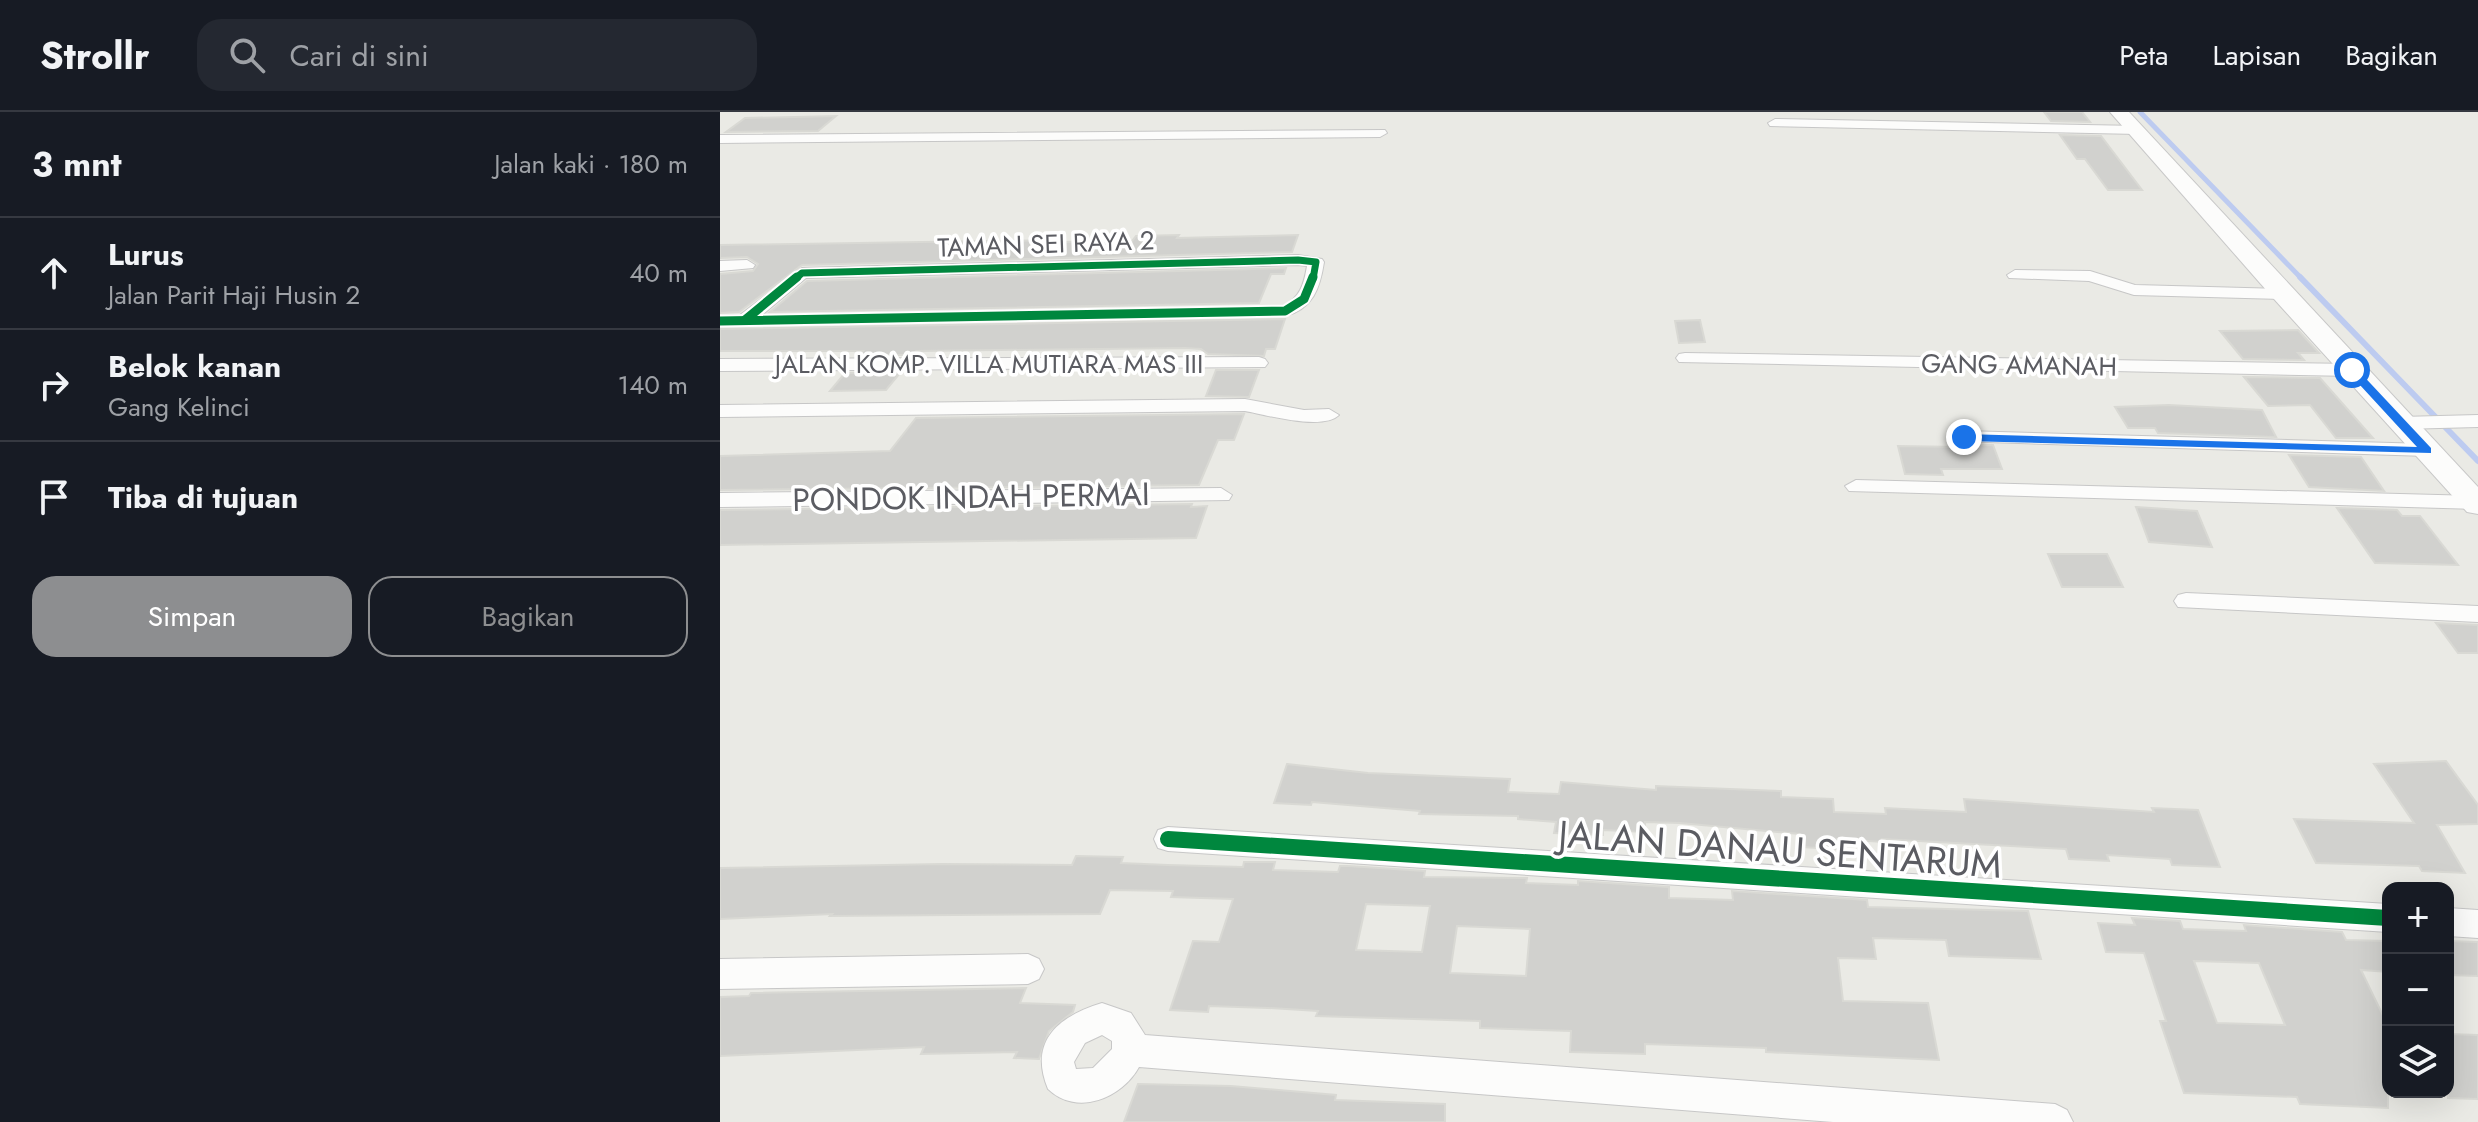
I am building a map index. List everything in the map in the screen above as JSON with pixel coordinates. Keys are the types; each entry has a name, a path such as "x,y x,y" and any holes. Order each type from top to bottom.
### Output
{"street":[{"path":"2119,112 2477,504"},
{"path":"1775,123 2138,130"},
{"path":"720,139 1380,133"},
{"name":"TAMAN SEI RAYA 2","path":"720,321 1292,308 1307,297 1315,261 802,273 745,320"},
{"path":"720,266 747,265"},
{"path":"2015,275 2090,276 2134,290 2282,294"},
{"name":"GANG AMANAH","path":"1685,358 2352,370"},
{"name":"JALAN KOMP. VILLA MUTIARA MAS III","path":"720,365 1259,363"},
{"path":"720,411 1245,405 1304,416 1329,415"},
{"path":"2401,423 2478,421"},
{"path":"1964,437 2427,450"},
{"path":"1856,486 2477,504"},
{"name":"PONDOK INDAH PERMAI","path":"720,500 1221,495"},
{"path":"2186,601 2478,614"},
{"name":"JALAN DANAU SENTARUM","path":"1168,839 2382,918"},
{"path":"2454,922 2478,924"},
{"path":"720,974 1028,969"},
{"path":"1129,1050 2055,1122"}],"building":[{"path":"2044,112 2082,112 2090,122 2051,121"},
{"path":"836,116 818,131 726,132 745,118"},
{"path":"2060,135 2101,136 2142,190 2108,190 2085,159 2077,159"},
{"path":"1179,235 1177,238 1298,235 1292,252 802,265 739,312 720,313 720,274 753,271 758,264 747,257 720,258 720,245 1132,241 1136,236"},
{"path":"1286,268 1284,274 1271,274 1259,303 770,312 807,281"},
{"path":"1285,319 1275,349 1266,349 1264,356 1208,354 1201,349 1185,348 916,351 913,355 859,355 863,351 720,351 720,329"},
{"path":"1700,320 1705,342 1679,343 1675,321"},
{"path":"2298,330 2319,353 2298,353 2304,360 2243,359 2220,331"},
{"path":"1216,370 1259,370 1249,397 1206,396"},
{"path":"845,373 900,373 886,390 830,391"},
{"path":"2244,377 2320,378 2373,438 2336,438 2310,405 2268,406"},
{"path":"2169,405 2262,410 2276,437 2158,433 2155,428 2128,428 2115,407"},
{"path":"1244,414 1234,440 1218,440 1199,485 720,490 720,456 890,451 916,418"},
{"path":"1961,444 1993,445 2002,469 1941,469 1943,475 1905,474 1898,446 1962,447"},
{"path":"2289,455 2361,457 2384,491 2309,487"},
{"path":"1192,504 1191,507 1207,506 1196,538 720,545 720,510"},
{"path":"2136,507 2197,511 2212,547 2149,542"},
{"path":"2337,508 2397,510 2402,516 2420,516 2458,565 2375,563"},
{"path":"2048,554 2107,554 2123,587 2062,587"},
{"path":"2436,623 2478,625 2478,653 2458,653"},
{"path":"2446,761 2478,805 2478,824 2437,825 2465,873 2422,871 2419,866 2316,863 2294,819 2414,823 2374,764"},
{"path":"1287,764 1368,773 1510,779 1508,792 1559,794 1561,782 1656,790 1656,786 1781,791 1781,797 1833,799 1834,812 1886,814 1885,808 1966,812 1964,799 2154,812 2152,808 2198,810 2220,867 2172,865 2170,859 2107,855 2109,861 2069,859 2066,849 1882,839 1883,842 1837,839 1838,849 1801,847 1800,834 1680,823 1645,822 1645,832 1603,830 1603,835 1554,833 1556,822 1518,819 1518,816 1419,814 1420,811 1312,802 1311,805 1274,803"},
{"path":"1076,856 1123,857 1121,863 1168,865 1243,867 1244,862 1275,862 1273,870 1338,872 1340,866 1348,866 1425,871 1424,877 1527,878 1526,883 1578,885 1578,881 1669,887 1669,898 1733,900 1732,891 1867,900 1868,907 2028,911 2041,959 1949,956 1946,940 1873,938 1876,959 1838,958 1843,1001 1928,1003 1939,1060 1766,1052 1766,1048 1645,1044 1645,1054 1570,1052 1571,1031 1480,1028 1480,1021 1316,1016 1318,1011 1268,1008 1209,1006 1208,1012 1170,1010 1193,941 1219,942 1233,899 1171,897 1173,891 1110,890 1100,914 830,916 832,914 720,919 720,868 1072,865","holes":["1366,904 1430,906 1422,952 1356,950","1457,926 1530,929 1526,976 1450,973"]},
{"path":"2132,918 2180,921 2183,929 2246,931 2244,925 2342,932 2346,940 2382,941 2382,972 2361,970 2382,1014 2382,1098 2388,1098 2388,1108 2300,1104 2297,1097 2184,1093 2160,1021 2166,1021 2144,953 2106,952 2098,923 2135,925","holes":["2194,961 2259,963 2285,1025 2217,1023"]},
{"path":"2454,941 2478,942 2478,976 2454,975"},
{"path":"1026,988 1020,1003 1075,1005 1073,1012 1049,1031 1039,1059 1014,1058 1017,1052 921,1054 924,1047 720,1056 720,997 749,996 751,993"},
{"path":"2454,1034 2478,1035 2478,1099 2448,1098 2454,1098"},
{"path":"1138,1084 1231,1086 1336,1095 1335,1100 1445,1104 1445,1122 1124,1122"}],"waterway":[{"path":"2140,112 2302,279"},
{"path":"2300,277 2478,461"}],"cycle path":[{"path":"720,321 1285,311 1304,299 1311,286 1316,262 802,273 745,320"},
{"path":"1168,839 2382,918"}],"route":[{"path":"1964,437 2427,450 2352,370"}]}
